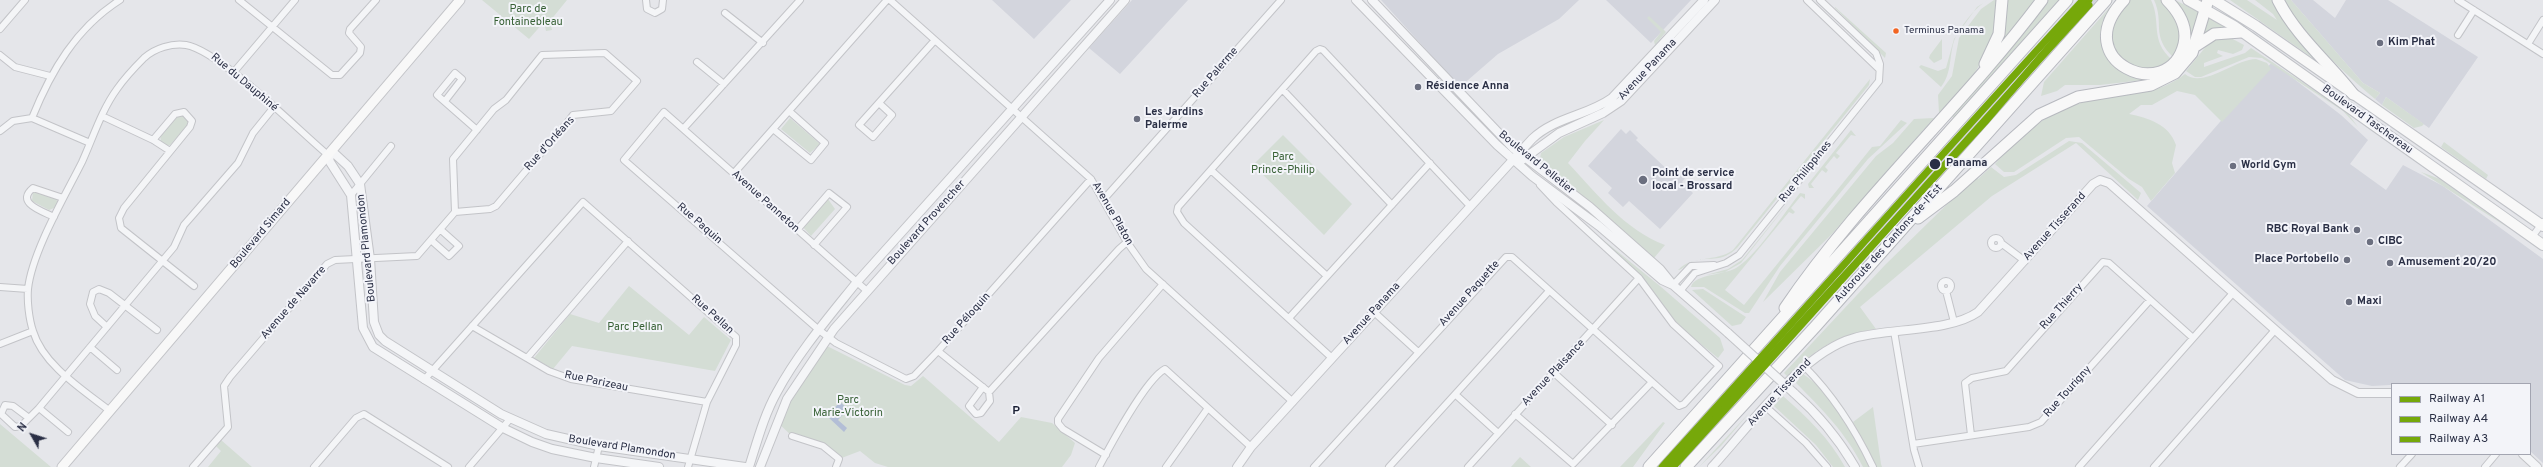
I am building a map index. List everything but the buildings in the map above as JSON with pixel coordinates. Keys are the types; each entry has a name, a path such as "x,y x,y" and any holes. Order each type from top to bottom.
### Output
{"highway":[{"path":"1961,98 1994,46 2001,22 2002,0"},
{"path":"1765,339 1797,292 1847,228 1998,56 2042,0"},
{"path":"1649,467 2067,0"},
{"name":"Autoroute des Cantons-de-l'Est","path":"1686,467 2106,0"},
{"path":"2124,0 2109,22 2106,35 2108,47 2119,64 2134,72 2145,74 2157,72 2168,67 2176,60 2182,48 2185,35 2183,23 2167,0"},
{"path":"2278,0 2299,31 2334,69 2353,94"},
{"path":"1896,235 1954,191 2035,117 2059,104 2084,96 2159,83 2182,68 2194,47 2207,5"},
{"path":"2194,47 2214,34 2242,32"}],"main road":[{"name":"Boulevard Simard","path":"62,467 460,0"},
{"name":"Boulevard Taschereau","path":"2188,0 2207,5 2242,32 2543,245"},
{"name":"Boulevard Taschereau","path":"2214,0 2249,21 2542,224"}],"street":[{"path":"0,29 25,0"},
{"path":"32,118 50,76 62,57 86,27 120,0"},
{"path":"240,0 332,75 337,76 340,75 360,53 361,47 349,33 350,29 376,0"},
{"path":"233,74 295,0"},
{"path":"646,0 647,9 655,13 662,9 663,0"},
{"path":"684,128 763,43 800,0"},
{"path":"734,173 887,0"},
{"name":"Avenue Platon","path":"890,0 1091,179 1104,199 1127,242 1146,269 1293,402"},
{"name":"Boulevard Provencher","path":"749,467 776,393 792,367 819,330 856,283 1110,0"},
{"name":"Boulevard Provencher","path":"760,467 787,399 828,337 1125,0"},
{"name":"Rue Palerme","path":"1104,199 1281,0"},
{"name":"Boulevard Pelletier","path":"1356,0 1513,162 1599,226 1662,280 1673,284"},
{"name":"Boulevard Pelletier","path":"1372,0 1490,126 1522,155 1590,207 1660,269 1680,291 1823,420 1855,467"},
{"name":"Avenue Panama","path":"1522,155 1538,134 1555,123 1612,98 1704,0"},
{"name":"Avenue Panama","path":"1237,467 1251,447 1470,206 1513,162 1522,155 1560,133 1603,113 1621,101 1715,0"},
{"path":"1807,0 1879,69"},
{"name":"Rue Philippines","path":"1680,291 1695,273 1719,266 1739,255 1877,86 1879,58 1870,46 1820,0"},
{"path":"2458,0 2543,54"},
{"path":"2458,35 2474,10"},
{"path":"725,13 763,43"},
{"path":"2528,44 2543,20"},
{"path":"879,103 892,115 873,137 859,125 935,40"},
{"name":"Rue du Dauphiné","path":"110,411 66,376 44,352 33,331 28,289 37,257 54,217 102,116 117,89 145,57 160,48 175,45 197,48 208,53 274,107 328,155"},
{"path":"1332,358 1184,223 1176,212 1178,207 1212,171 1320,49 1470,206"},
{"name":"Rue d'Orléans","path":"455,212 490,209 496,206 573,115 611,111 637,81 608,55 600,52 542,55 506,100 494,109 477,130"},
{"path":"0,55 15,67 50,76"},
{"path":"697,62 724,84"},
{"path":"444,101 462,79 455,73 437,95 477,130 452,161 455,212"},
{"path":"1283,90 1392,205"},
{"path":"29,418 174,248 184,225 238,164 253,133 274,107"},
{"path":"773,128 811,160 825,143 789,111"},
{"path":"153,140 175,114 184,112 192,121 190,127 145,181 119,218 121,228 161,262 167,264 194,286"},
{"name":"Avenue Panneton","path":"664,112 684,128 856,283 867,291"},
{"name":"Rue Paquin","path":"664,112 624,160 819,330"},
{"path":"102,116 153,140 170,151"},
{"path":"0,131 13,121 32,118 90,143"},
{"path":"351,195 391,146"},
{"name":"Boulevard Plamondon","path":"656,467 596,458 552,449 503,428 384,356 366,338 363,328 351,195 330,162 328,155 335,154 348,166 360,184 370,259 374,322 379,335 432,371 510,419 546,434 599,446 745,467"},
{"path":"1288,318 1430,163"},
{"path":"1212,171 1327,276"},
{"name":"Boulevard Pelletier","path":"1532,176 1556,202 1639,278 1672,324 1719,366 1684,404 1678,406"},
{"name":"Rue Péloquin","path":"819,330 828,337 906,379 914,376 1091,179"},
{"name":"Avenue Tisserand","path":"1717,465 1766,407 1804,366 1820,353 1842,342 1894,331 1954,322 1970,317 1982,309 2095,183 2104,180 2341,386 2362,393 2391,393"},
{"path":"54,217 29,205 26,200 28,192 33,188 39,188 63,198"},
{"path":"797,230 829,193 847,207 814,245"},
{"name":"Rue Pellan","path":"472,326 583,202 736,337 736,345 707,402 688,467"},
{"name":"Avenue de Navarre","path":"193,467 228,427 224,386 230,377 330,261 417,256 432,241 455,212"},
{"path":"2532,237 2542,224"},
{"path":"432,241 449,256 459,246 441,230"},
{"path":"527,358 628,242"},
{"path":"983,387 969,406 976,414 981,413 990,401 990,392 1074,297 1119,248 1127,242"},
{"path":"2002,243 2025,261"},
{"name":"Avenue Paquette","path":"1318,466 1418,352 1506,257 1512,257 1678,406"},
{"name":"Rue Thierry","path":"1971,435 1965,383 1972,378 2006,371 2103,262 2109,263 2193,338"},
{"path":"1673,284 1691,266 1702,264 1719,266"},
{"name":"Avenue Plaisance","path":"1468,467 1639,278"},
{"path":"1106,455 1063,429 1058,423 1058,419 1103,352 1163,284"},
{"path":"0,287 28,289"},
{"path":"107,327 96,316 90,304 93,292 99,289 109,293 126,305 157,330"},
{"path":"1389,467 1549,291"},
{"path":"1946,291 1954,322"},
{"path":"2079,467 2233,293"},
{"name":"Rue Tourigny","path":"1913,444 2029,427 2041,422 2150,300"},
{"path":"1374,312 1418,352"},
{"path":"424,380 472,326"},
{"name":"Rue Parizeau","path":"472,326 549,371 571,379 707,402"},
{"path":"2154,467 2275,330"},
{"path":"0,344 33,331"},
{"path":"1894,331 1913,444 1920,467"},
{"path":"90,347 117,370"},
{"path":"938,351 990,392"},
{"path":"1804,366 1834,399 1862,443 1873,467"},
{"path":"1100,467 1140,398 1165,369 1251,447"},
{"path":"1553,372 1612,425"},
{"path":"1515,414 1573,464 1652,382"},
{"path":"1456,394 1498,433"},
{"path":"1766,407 1806,444 1827,467"},
{"path":"38,408 68,432"},
{"path":"1166,467 1208,408"},
{"path":"314,467 356,418 364,414 448,467"},
{"path":"469,467 510,419"},
{"path":"792,436 823,446 839,459 836,467"},
{"path":"594,467 599,446"},
{"path":"656,467 657,454"},
{"path":"2400,467 2411,455"},
{"path":"2485,467 2495,455"},
{"path":"2524,455 2537,467"}],"shaded area":[{"path":"992,0 1071,0 1034,39"},
{"path":"1132,0 1188,0 1120,74 1089,48"},
{"path":"1381,0 1579,0 1559,19 1498,54 1460,87"},
{"path":"1606,0 1691,0 1651,43"},
{"path":"2077,0 2097,0 1675,467 1658,467"},
{"path":"2291,0 2313,0 2335,18 2346,0 2388,0 2478,57 2429,128 2386,97 2382,105 2375,99 2380,93 2363,83"},
{"path":"2272,62 2341,115 2368,140 2350,164 2386,190 2403,165 2443,186 2543,259 2543,463 2531,452 2531,383 2391,383 2391,385 2372,386 2345,380 2147,206"},
{"name":"Point de service local - Brossard","path":"1621,129 1626,134 1630,130 1638,138 1636,140 1673,175 1677,171 1685,178 1682,182 1693,193 1660,229 1629,201 1623,207 1608,193 1612,188 1588,166"}],"green space":[{"name":"Parc de Fontainebleau","path":"482,0 567,0 550,21 552,30 546,31 544,22 529,39"},
{"path":"1994,0 1998,0 1997,19 1994,33 1984,57 1963,89 1947,107 1939,113 1938,95 1952,76 1959,38 1981,9"},
{"path":"2005,0 2036,0 1999,49"},
{"path":"2046,0 2059,0 1953,118 1952,116"},
{"path":"2116,0 2120,0 2107,52 2152,79 2100,85 2065,85 2057,91 2041,96 2044,82"},
{"path":"2128,0 2151,0 2156,16 2158,38 2165,52 2172,60 2167,64 2146,71 2120,60 2110,35 2120,9"},
{"path":"2154,0 2161,0 2168,6 2173,12 2180,26 2181,42 2174,58 2162,43 2157,8"},
{"path":"2230,0 2247,0 2277,20 2273,14 2255,0 2273,0 2324,66"},
{"path":"2284,0 2291,0 2363,83 2380,93 2375,99 2325,53 2303,28"},
{"path":"2177,1 2199,12 2188,52 2186,51 2175,4"},
{"path":"1835,8 1886,53 1885,58"},
{"path":"1649,16 1666,32 1655,45 1654,41 1661,32 1647,18"},
{"path":"2209,18 2228,28 2206,35 2204,33"},
{"path":"1957,35 1952,47 1947,76 1941,87 1919,67 1921,65 1938,71 1946,68 1954,39"},
{"path":"2229,37 2244,45 2242,50 2233,54 2218,50 2217,53 2223,56 2204,63 2204,67 2245,53 2251,48 2346,111 2358,127 2343,111 2262,58 2249,57 2201,77 2195,77 2186,71 2212,39"},
{"path":"1942,39 1942,59 1934,63 1929,58 1930,55"},
{"path":"2256,59 2267,63 2271,69 2222,122 2195,95 2177,91 2152,105 2141,105 2129,114 2157,123 2168,132 2176,145 2172,163 2175,173 2151,201 2142,187 2129,179 2079,137 2066,138 2014,172 2004,172 1995,164 2029,131 2054,114 2068,107 2082,102 2154,90 2175,81 2185,74 2192,78 2209,76 2238,64"},
{"path":"1870,79 1869,85 1737,248 1726,256 1695,261 1726,254 1733,250"},
{"path":"2386,97 2424,124 2414,128 2382,105"},
{"path":"183,115 189,121 188,125 170,145 165,146 161,141 160,136 176,116"},
{"path":"790,118 820,144 810,153 781,129"},
{"path":"1934,118 1833,233 1763,302 1780,272 1876,156 1893,143 1914,119"},
{"path":"1604,120 1568,163 1601,199 1624,221 1665,245 1654,258 1595,206 1539,164 1541,153 1564,137"},
{"path":"1901,120 1907,123 1868,159 1780,266 1749,313 1745,313 1704,287 1691,287 1693,282 1698,279 1727,272 1739,266 1763,242 1800,193 1805,194 1805,199 1801,196 1791,208 1795,212 1793,214 1789,212 1725,290 1744,305 1872,147 1880,146"},
{"path":"1851,130 1856,136 1851,135 1836,153 1840,156 1837,159 1834,156 1825,167 1828,170 1826,173 1822,170 1811,184 1814,188 1809,188 1808,184"},
{"name":"Parc Prince-Philip","path":"1283,135 1352,204 1324,235 1253,165"},
{"path":"2069,141 2082,143 2141,193 2138,200 2076,143 1992,196 1860,307 1876,329 1863,331 1838,339 1817,351 1797,367 1788,377 1784,373 1885,265 1976,176 1978,179 1991,167 2004,177 2016,175"},
{"path":"2444,142 2488,175 2486,179 2441,147"},
{"path":"2421,172 2440,179 2510,229"},
{"path":"33,191 55,198 58,202 54,208 49,210 32,201"},
{"path":"1794,196 1741,263 1725,272 1706,275 1728,269 1742,260"},
{"path":"828,199 835,209 811,236 802,226"},
{"path":"1570,213 1660,286 1720,338 1724,350 1718,358 1674,322 1642,277"},
{"path":"1693,261 1681,269 1678,270 1684,265"},
{"name":"Parc Pellan","path":"629,286 689,335 704,317 731,340 715,371 572,346 553,369 534,358 570,314 599,323"},
{"path":"1703,289 1746,317 1741,324 1732,326 1692,290"},
{"name":"Parc Marie-Victorin","path":"825,345 905,385 911,386 923,376 999,442 1021,417 1052,423 1075,443 1071,455 1062,467 888,467 875,463 860,451 839,459 823,446 792,436 777,422"},
{"path":"1803,374 1825,392 1843,416 1858,441 1869,467 1863,467 1841,432 1796,383"},
{"path":"1783,396 1801,412 1825,438 1845,467 1833,467 1816,445 1774,406"},
{"path":"1873,407 1882,467 1876,467 1853,422"},
{"path":"1750,412 1721,446 1699,467"},
{"path":"1663,422 1665,423 1633,467 1620,467"},
{"path":"0,424 51,467 0,467"},
{"path":"221,440 252,467 208,467 221,451 216,446"},
{"path":"1520,457 1531,467 1511,467"}],"water":[{"path":"840,402 848,409 838,420 847,428 844,432 827,416"}],"rail line":[{"name":"A4","path":"1662,467 2083,0"},
{"name":"A1","path":"1669,467 1985,122 2089,0"},
{"name":"A3","path":"1673,467 2089,5"}],"place":[{"name":"Terminus Panama","path":"1896,31"},
{"name":"Kim Phat","path":"2380,43"},
{"name":"Résidence Anna","path":"1418,87"},
{"name":"Les Jardins Palerme","path":"1137,119"},
{"name":"Panama","path":"1935,164"},
{"name":"World Gym","path":"2233,166"},
{"name":"Point de service local - Brossard","path":"1643,180"},
{"name":"RBC Royal Bank","path":"2357,230"},
{"name":"CIBC","path":"2370,242"},
{"name":"Place Portobello","path":"2347,260"},
{"name":"Amusement 20/20","path":"2390,263"},
{"name":"Maxi","path":"2349,302"}],"district":[{"name":"P","path":"1016,412"}]}
